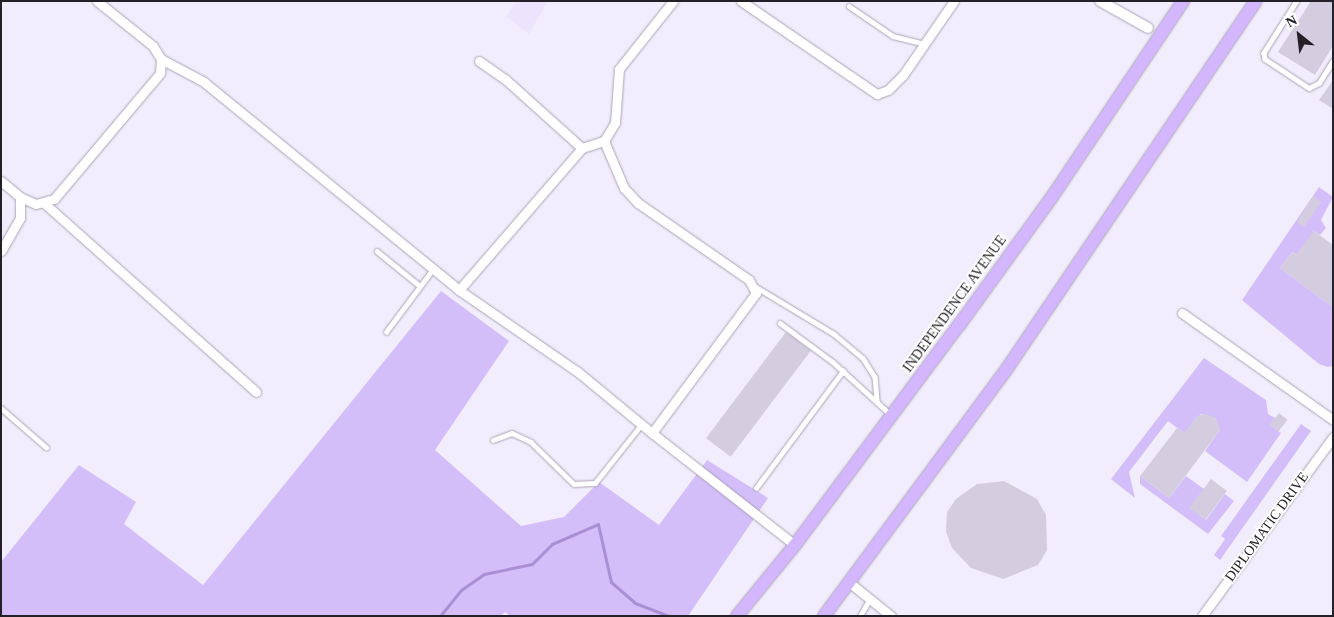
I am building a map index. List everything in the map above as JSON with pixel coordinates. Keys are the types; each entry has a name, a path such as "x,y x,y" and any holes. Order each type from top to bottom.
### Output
{"main road":[{"name":"INDEPENDENCE AVENUE","path":"740,612 795,545 1052,197 1183,1"},
{"path":"824,616 1004,373 1256,1"}],"street":[{"path":"97,1 153,46 161,59 204,82 459,290 578,372 641,425 795,545"},
{"path":"459,290 582,148 604,141 615,123 619,69 673,1"},
{"path":"741,1 877,94 894,83 954,1"},
{"path":"1100,1 1148,28"},
{"path":"44,203 54,199 160,73 161,59"},
{"path":"479,61 505,79 582,148"},
{"path":"604,141 624,188 638,203 754,287 755,299 652,433"},
{"path":"1,181 20,197 44,203 256,392"},
{"path":"1,251 20,218 20,197"},
{"path":"1182,313 1333,420"},
{"name":"DIPLOMATIC DRIVE","path":"1202,616 1333,437"},
{"path":"850,583 892,616"}],"lane":[{"path":"1297,1 1264,53 1265,59 1310,88 1319,83 1333,61"},
{"path":"849,6 893,36 924,44"},
{"path":"1328,70 1333,73"},
{"path":"376,251 420,286"},
{"path":"386,332 433,269"},
{"path":"754,287 834,334 863,358 875,376 877,402"},
{"path":"780,324 842,371 891,415"},
{"path":"756,488 842,371"},
{"path":"1,408 46,447"},
{"path":"493,440 512,433 531,442 574,484 595,483 641,425"},
{"path":"860,616 870,599"}],"shaded area":[{"path":"517,1 548,1 529,34 506,16"},
{"path":"1319,187 1333,197 1321,220 1326,228 1320,235 1314,231 1301,258 1292,252 1280,268 1333,307 1333,366 1328,367 1319,364 1242,300"},
{"path":"441,291 509,341 435,450 521,526 564,517 599,482 659,525 707,460 768,498 688,616 510,616 505,612 501,616 1,616 1,562 79,465 136,502 124,524 203,585"},
{"path":"1204,358 1266,400 1268,414 1275,418 1270,425 1281,433 1247,482 1205,451 1220,430 1215,418 1201,414 1184,433 1168,421 1129,472 1135,498 1111,479"},
{"path":"1301,424 1311,431 1220,560 1214,555 1225,539 1221,536"},
{"path":"1140,476 1169,498 1186,476 1204,489 1190,508 1206,520 1225,494 1234,501 1208,534 1140,484"}],"building":[{"path":"1311,1 1333,1 1333,46 1315,75 1278,52"},
{"path":"1333,80 1333,109 1319,100"},
{"path":"1313,196 1321,202 1304,227 1297,222"},
{"path":"1314,231 1333,245 1333,307 1280,268 1292,252 1296,255"},
{"path":"786,332 811,351 731,457 706,438"},
{"path":"1279,413 1288,420 1278,432 1270,425"},
{"path":"1205,414 1215,418 1220,430 1169,498 1140,476 1177,428 1184,433 1197,416"},
{"path":"1211,479 1227,491 1205,520 1189,508"},
{"path":"1004,481 1037,499 1046,515 1047,550 1038,565 1003,579 971,568 952,548 946,531 947,512 956,499 977,484"}],"waterway":[{"path":"440,616 461,590 484,574 532,564 552,544 598,524 611,582 635,603 669,616"},
{"path":"236,616 283,616"}]}
